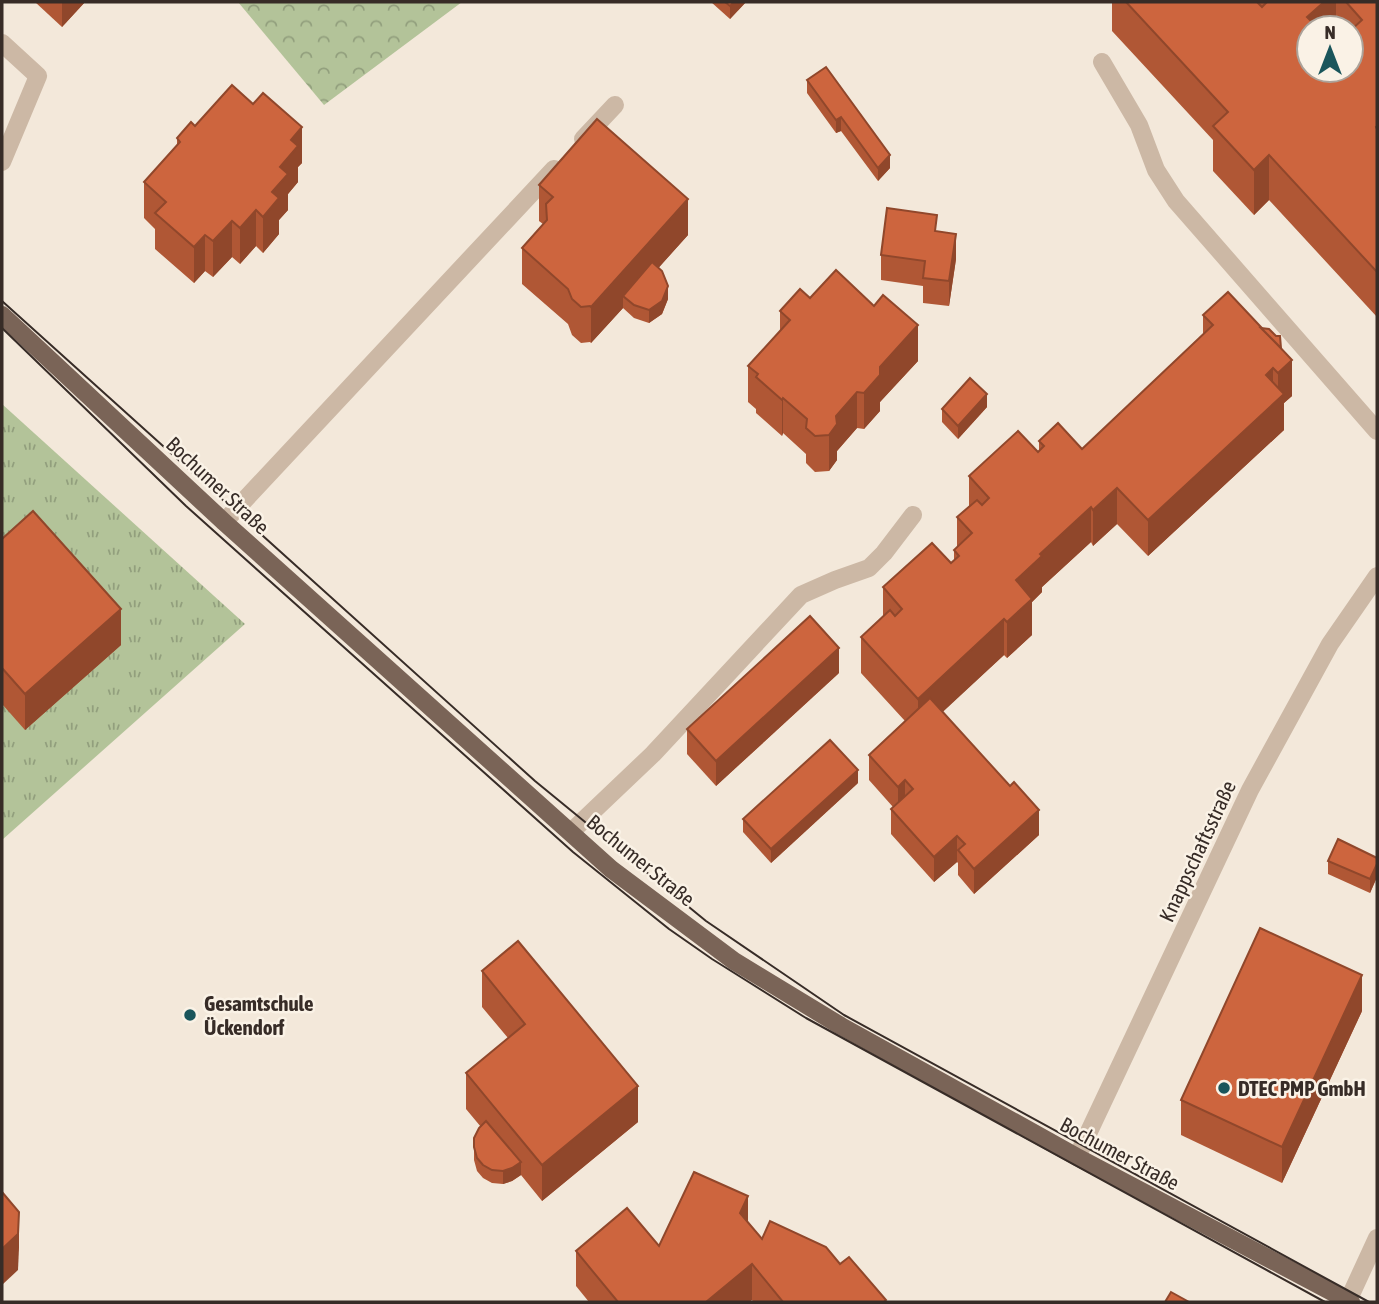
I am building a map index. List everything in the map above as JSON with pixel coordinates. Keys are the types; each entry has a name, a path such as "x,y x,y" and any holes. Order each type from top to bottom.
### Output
{"main road":[{"name":"Bochumer Straße","path":"2,315 224,522 611,869 734,961 841,1026 1077,1157 1350,1302"}],"street":[{"path":"2,43 38,76 2,162"},
{"path":"1102,62 1139,125 1156,170 1176,201 1377,431"},
{"path":"224,522 614,105"},
{"path":"571,832 653,754 802,595 869,568 913,515"},
{"name":"Knappschaftsstraße","path":"1077,1157 1250,790 1330,644 1377,576"},
{"path":"1350,1302 1377,1238"}],"green space":[{"path":"238,2 462,2 324,105"},
{"path":"2,404 245,624 2,840"}],"building":[{"path":"1126,2 1257,2 1262,7 1267,2 1324,2 1310,14 1295,14 1295,84 1365,84 1365,14 1357,14 1346,2 1377,2 1377,272 1269,155 1254,170 1213,126 1228,112"},
{"path":"826,67 890,155 878,168 841,117 836,120 807,80"},
{"path":"232,85 253,104 263,93 302,127 291,140 298,146 280,167 288,174 272,192 279,198 263,217 256,210 240,228 232,221 213,241 205,235 194,247 155,213 166,202 144,182 180,142 177,138 191,122 195,126"},
{"path":"597,119 688,199 591,307 581,307 572,299 568,289 522,248 547,220 546,204 553,197 539,185"},
{"path":"887,208 937,215 935,231 956,234 949,281 923,278 925,261 881,255"},
{"path":"652,262 662,271 668,286 662,301 649,310 634,305 623,296"},
{"path":"836,270 874,306 883,295 918,325 880,367 880,375 864,393 857,392 836,416 837,424 829,435 815,436 806,428 807,419 756,377 758,374 748,366 790,320 780,311 800,289 810,298"},
{"path":"1228,292 1292,360 1278,373 1273,368 1266,375 1284,394 1148,520 1117,488 1093,510 1091,507 1016,580 1032,599 1007,622 1004,619 918,699 861,637 890,610 895,616 902,609 883,587 932,543 951,563 959,556 954,550 972,533 957,517 977,500 982,505 989,498 969,476 1018,431 1038,452 1044,446 1039,441 1058,423 1082,449 1213,325 1203,315"},
{"path":"1261,328 1269,329 1276,336 1280,336 1281,348"},
{"path":"970,378 987,394 958,426 942,409"},
{"path":"33,511 121,609 25,694 2,668 2,539"},
{"path":"810,616 839,648 716,761 687,729"},
{"path":"930,698 1010,786 1014,782 1039,810 974,869 958,850 965,844 957,836 934,857 891,809 913,789 905,780 898,787 869,755"},
{"path":"830,740 858,770 771,849 743,819"},
{"path":"1338,839 1377,858 1370,879 1328,861"},
{"path":"1260,928 1362,975 1282,1147 1181,1100"},
{"path":"518,941 638,1086 542,1165 466,1073 525,1024 482,971"},
{"path":"486,1121 521,1162 503,1171 492,1170 477,1158 474,1138"},
{"path":"694,1172 748,1196 740,1213 762,1239 770,1221 826,1247 840,1264 849,1257 886,1300 783,1302 752,1264 706,1302 618,1302 576,1251 627,1208 659,1246"},
{"path":"2,1192 19,1212 18,1234 2,1249"},
{"path":"1171,1292 1189,1302 1165,1302"}],"tram line":[{"path":"2,301 535,781 706,921 844,1015 1369,1302"},
{"path":"2,328 186,506 573,852 669,929 806,1018 1325,1302"}],"place":[{"name":"Gesamtschule Ückendorf","path":"190,1015"},
{"name":"DTEC PMP GmbH","path":"1224,1088"}]}
